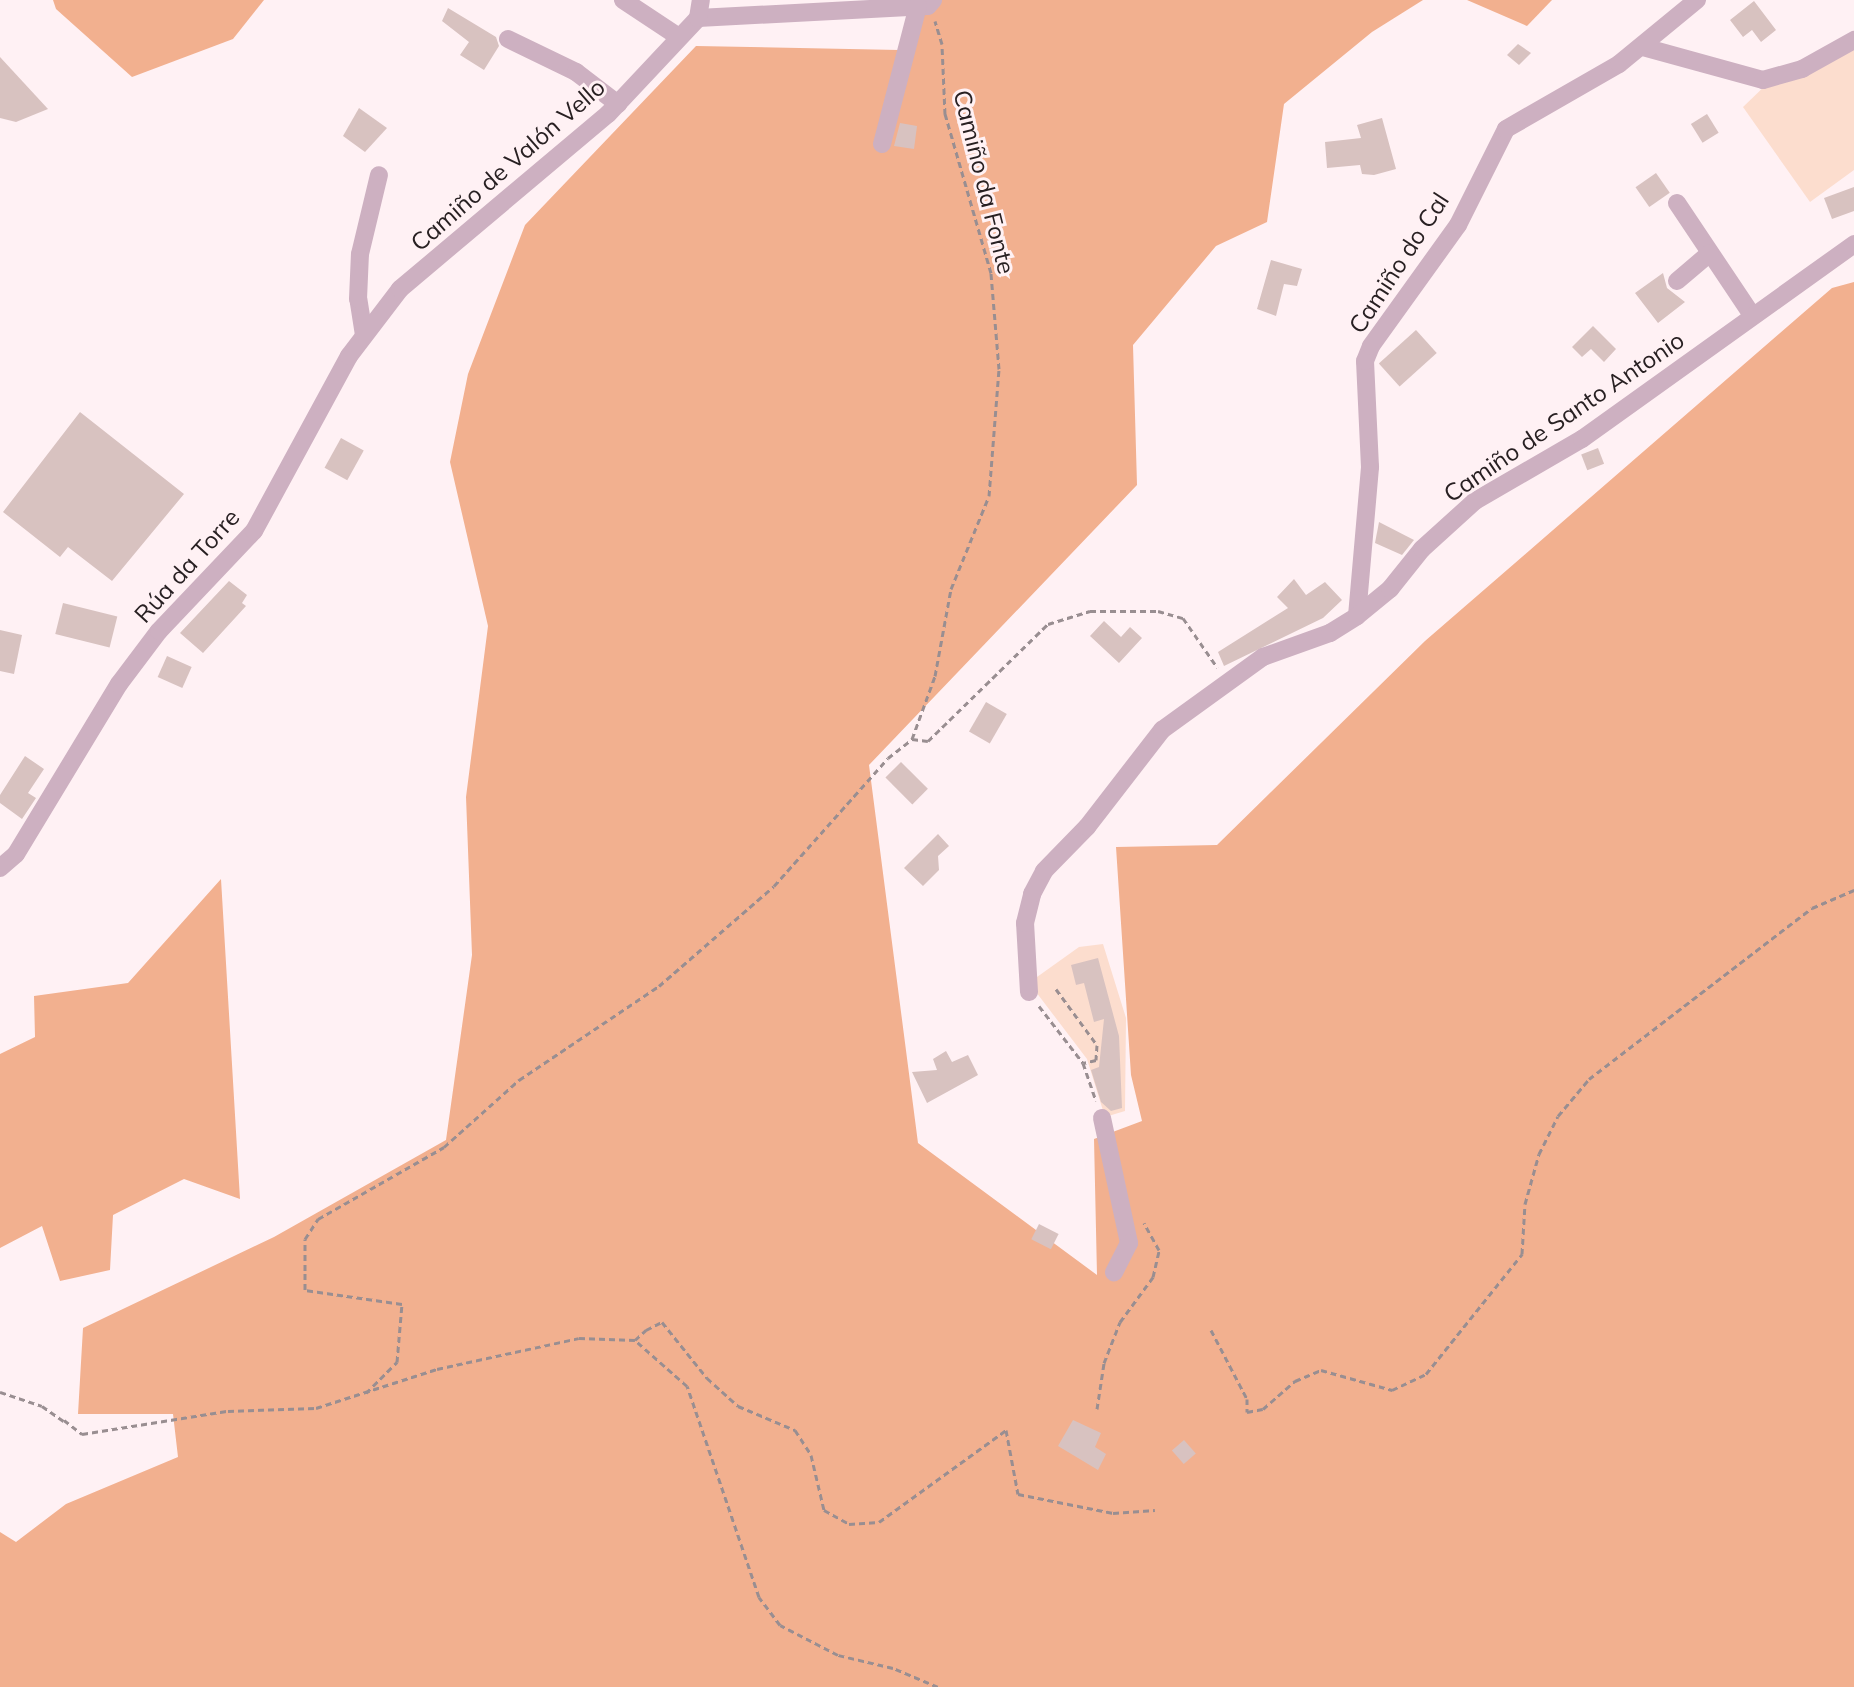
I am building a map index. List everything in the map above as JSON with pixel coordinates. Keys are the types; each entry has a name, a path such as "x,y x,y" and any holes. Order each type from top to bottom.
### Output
{"street":[{"path":"623,0 679,37"},
{"name":"Camiño do Cal","path":"1357,616 1370,467 1365,361 1371,346 1458,225 1506,129 1643,47 1697,0"},
{"path":"699,9 926,4 882,144"},
{"name":"Camiño de Valón Vello","path":"400,289 618,104 679,37 699,9"},
{"path":"508,39 576,72 618,104"},
{"path":"1643,47 1763,80 1802,69 1854,40"},
{"path":"364,335 358,299 360,254 379,175"},
{"path":"1677,203 1752,315"},
{"name":"Camiño de Santo Antonio","path":"1029,992 1025,923 1044,871 1087,827 1162,730 1224,681 1263,657 1330,633 1357,616 1390,589 1422,549 1475,501 1582,439 1854,244"},
{"path":"1677,281 1710,253"},
{"name":"Rúa da Torre","path":"0,868 16,854 52,799 119,684 159,631 254,531 364,335 400,289"},
{"path":"1102,1118 1129,1243 1114,1272"}],"path":[{"name":"Camiño da Fonte","path":"912,739 935,676 951,589 989,496 999,369 991,273 945,114 942,44 926,4"},
{"path":"366,1393 397,1362 402,1304 305,1290 305,1239 318,1219 444,1147 519,1080 659,986 774,886 888,758 912,739 928,741 1048,624 1090,611 1158,611 1183,618 1196,631 1224,681"},
{"path":"1211,1330 1247,1399 1247,1412 1263,1409 1295,1381 1321,1370 1392,1390 1426,1374 1522,1254 1525,1204 1539,1154 1558,1116 1589,1079 1812,908 1854,890"},
{"path":"1029,992 1083,1063 1096,1060 1097,1045 1056,989"},
{"path":"64,1420 82,1434 228,1411 316,1408 437,1369 579,1338 635,1340 662,1322 707,1378 738,1406 795,1430 811,1455 824,1510 849,1524 879,1522 1006,1430 1018,1494 1113,1513 1155,1510"},
{"path":"635,1340 687,1386 759,1597 780,1625 838,1655 893,1668 938,1687"},
{"path":"0,1392 42,1406 72,1426"}],"shaded area":[{"path":"53,0 264,0 233,39 132,77 56,9"},
{"path":"928,0 1423,0 1372,32 1284,104 1267,222 1216,246 1133,345 1137,485 869,765 918,1143 1097,1275 1094,1139 1142,1121 1131,1075 1116,847 1217,845 1425,641 1832,288 1854,282 1854,1687 0,1687 0,1532 16,1542 66,1504 178,1457 173,1414 78,1414 83,1328 274,1237 446,1140 472,955 466,797 488,626 450,462 468,374 525,225 696,46 899,50"},
{"path":"1467,0 1552,0 1527,26"},
{"path":"1854,47 1854,170 1810,202 1743,107 1770,81"},
{"path":"221,879 240,1199 184,1179 113,1215 110,1270 60,1281 42,1226 0,1248 0,1054 35,1037 34,996 128,983"},
{"path":"1103,944 1126,1018 1125,1111 1105,1117 1087,1059 1036,992 1037,977 1079,947"}],"building":[{"path":"1754,1 1776,30 1761,42 1752,30 1743,37 1730,20"},
{"path":"448,8 496,37 499,46 484,70 460,55 469,42 442,21"},
{"path":"1518,44 1531,53 1519,65 1507,55"},
{"path":"0,57 48,109 16,122 0,118"},
{"path":"359,108 387,128 365,152 343,136"},
{"path":"1707,114 1719,133 1703,143 1691,124"},
{"path":"1382,118 1396,169 1374,175 1362,174 1360,165 1327,168 1325,142 1361,138 1357,125"},
{"path":"900,123 917,126 914,149 894,146"},
{"path":"1656,173 1670,193 1649,207 1636,187"},
{"path":"1854,187 1854,211 1832,219 1824,198"},
{"path":"1271,260 1302,269 1297,286 1284,284 1276,316 1257,309"},
{"path":"1663,273 1667,288 1685,302 1658,323 1635,293"},
{"path":"1593,326 1616,349 1604,362 1591,349 1582,357 1572,347"},
{"path":"1416,330 1437,353 1400,386 1379,363"},
{"path":"80,412 184,494 112,581 68,547 60,557 3,512"},
{"path":"341,438 364,451 347,480 325,468"},
{"path":"1598,448 1604,464 1587,470 1581,454"},
{"path":"1379,522 1414,540 1402,555 1375,543"},
{"path":"1294,579 1306,595 1325,582 1342,600 1323,618 1224,666 1218,652 1288,608 1277,597"},
{"path":"229,581 247,595 242,603 246,606 203,653 180,633"},
{"path":"63,603 117,617 110,648 55,634"},
{"path":"1104,621 1121,637 1130,627 1142,638 1119,663 1090,636"},
{"path":"0,630 22,635 14,674 0,671"},
{"path":"167,656 192,667 182,688 158,677"},
{"path":"986,702 1007,714 990,743 969,731"},
{"path":"25,756 44,769 28,793 36,798 22,819 0,803 0,795"},
{"path":"901,762 928,789 912,804 885,778"},
{"path":"938,834 949,846 938,856 939,870 923,886 904,868"},
{"path":"1098,958 1119,1036 1122,1108 1111,1111 1101,1102 1091,1070 1099,1067 1104,1019 1094,1022 1084,983 1076,985 1071,965"},
{"path":"946,1051 952,1062 968,1055 978,1075 927,1103 912,1072 937,1070 933,1059"},
{"path":"1039,1224 1059,1234 1051,1249 1031,1239"},
{"path":"1073,1420 1101,1433 1095,1447 1106,1454 1098,1470 1058,1446"},
{"path":"1184,1440 1196,1454 1184,1464 1172,1450"}]}
